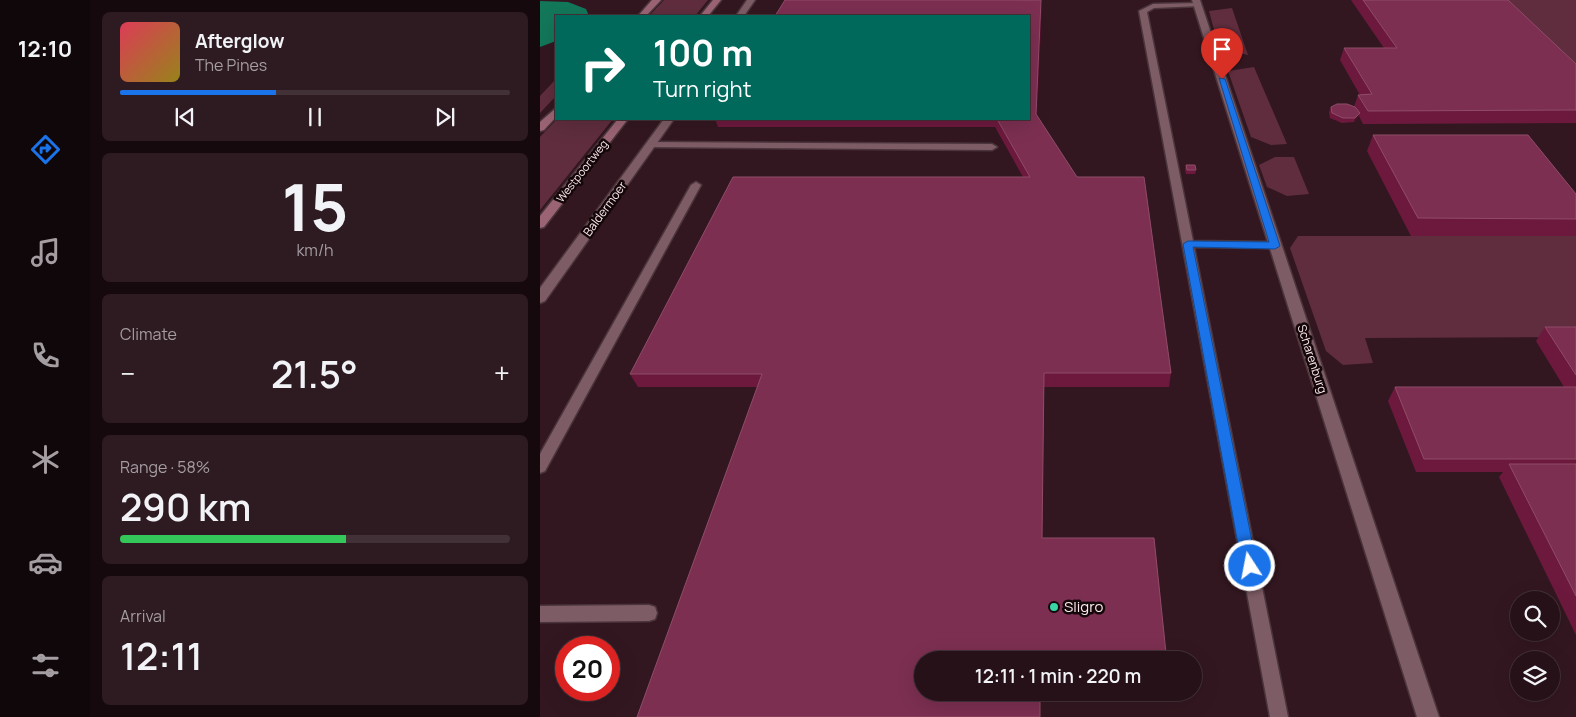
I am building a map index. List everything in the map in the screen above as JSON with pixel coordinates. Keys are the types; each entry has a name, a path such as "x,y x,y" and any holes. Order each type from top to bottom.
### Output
{"main road":[{"path":"643,15 657,0"},
{"path":"705,15 717,0"},
{"path":"540,128 555,112"},
{"name":"Westpoortweg","path":"540,224 622,120"}],"street":[{"path":"741,15 751,0"},
{"name":"Scharenburg","path":"1197,3 1428,717"},
{"name":"Baldermoer","path":"540,298 668,120"}],"lane":[{"path":"1197,3 1153,6 1143,11 1278,717"},
{"path":"651,145 992,147"},
{"path":"540,466 545,449 696,185"},
{"path":"1188,244 1275,246"},
{"path":"540,614 649,613"}],"shaded area":[{"path":"664,0 708,0 696,15 650,15"},
{"path":"1501,0 1576,0 1576,73"},
{"path":"540,1 568,2 586,9 589,15 555,15 555,41 540,47"},
{"path":"1232,8 1248,55 1219,48 1209,11"},
{"path":"1254,67 1287,144 1271,145 1251,137 1228,71"},
{"path":"555,80 555,97 540,113 540,96"},
{"path":"556,120 612,120 540,210 540,137"},
{"path":"1275,157 1294,157 1309,194 1287,196 1267,187 1259,165"},
{"path":"1298,236 1576,236 1576,337 1365,338 1373,363 1343,365 1326,351 1290,248"}],"building":[{"path":"785,0 1041,0 1036,114 1077,177 1144,177 1171,373 1044,373 1042,538 1154,538 1166,651 914,651 914,701 1040,701 1040,717 637,717 762,374 630,374 733,177 1030,177 998,120 1030,120 1030,15 776,15"},
{"path":"1363,0 1508,0 1576,64 1576,110 1368,111 1358,95 1372,94 1344,48 1397,48"},
{"path":"1337,104 1347,104 1355,107 1360,113 1355,118 1343,118 1332,113 1331,107"},
{"path":"1373,135 1528,135 1576,194 1576,219 1418,218"},
{"path":"1186,165 1195,165 1196,170 1187,170"},
{"path":"1545,327 1576,327 1576,375"},
{"path":"1395,387 1576,387 1576,459 1424,459"},
{"path":"1509,464 1576,464 1576,596"}],"place":[{"name":"Sligro","path":"1054,607"}],"route":[{"path":"1222,79 1275,246 1235,243 1188,244 1250,566"}]}
